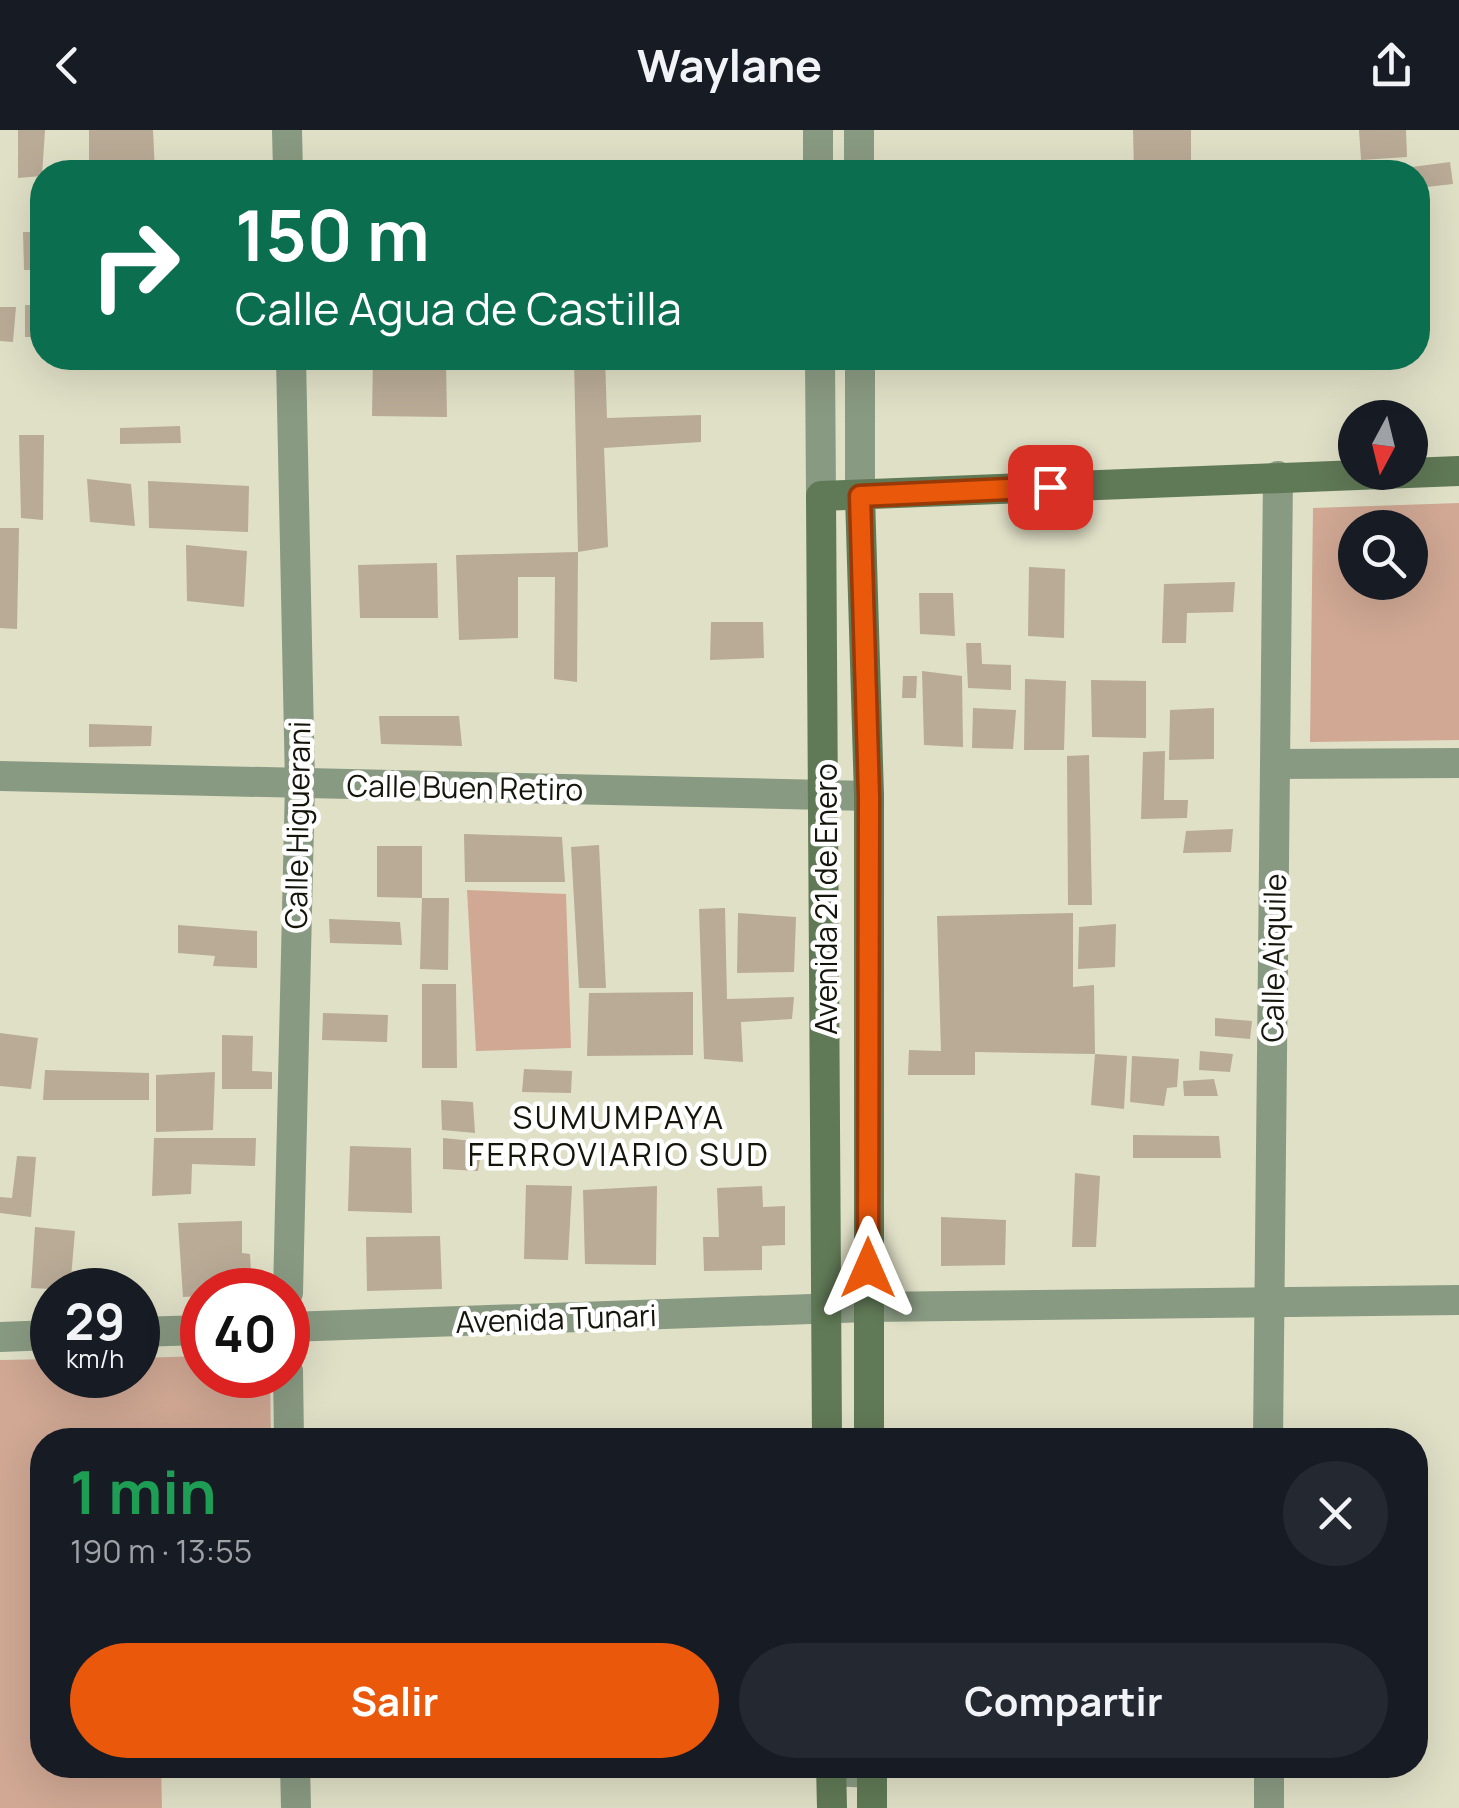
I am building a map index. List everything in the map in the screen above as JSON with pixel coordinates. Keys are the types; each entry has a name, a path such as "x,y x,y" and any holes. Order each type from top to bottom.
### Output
{"street":[{"path":"287,130 288,160"},
{"path":"818,130 818,160"},
{"path":"859,130 859,160"},
{"name":"Calle Higuerani","path":"289,1268 300,784 292,370"},
{"name":"Avenida 21 de Enero","path":"820,370 826,796 827,1428"},
{"name":"Avenida 21 de Enero","path":"860,370 869,796 870,1428"},
{"path":"821,496 1459,472"},
{"name":"Calle Aiquile","path":"1268,1428 1278,476"},
{"path":"1275,764 1459,763"},
{"name":"Calle Buen Retiro","path":"0,776 869,796"},
{"name":"Avenida Tunari","path":"310,1326 868,1307 1459,1300"},
{"path":"0,1337 30,1336"},
{"path":"288,1398 289,1428"},
{"path":"295,1778 296,1808"},
{"path":"831,1778 832,1808"},
{"path":"872,1778 872,1808"},
{"path":"1269,1778 1269,1808"}],"shaded area":[{"path":"1459,503 1459,740 1310,742 1313,508"},
{"path":"467,890 566,894 571,1048 476,1051"},
{"path":"160,1357 180,1357 180,1398 270,1398 271,1428 30,1428 30,1778 161,1778 162,1808 0,1808 0,1360 30,1359 30,1398 160,1398"}],"building":[{"path":"18,130 45,130 43,160 30,160 30,177 18,178"},
{"path":"89,130 153,130 154,160 89,160"},
{"path":"1133,130 1191,130 1191,160 1134,160"},
{"path":"1359,130 1406,130 1407,157 1361,160"},
{"path":"1450,162 1453,184 1430,187 1430,165"},
{"path":"23,232 30,232 30,270 24,270"},
{"path":"25,305 30,305 30,337 25,337"},
{"path":"0,307 16,307 13,342 0,341"},
{"path":"373,370 446,370 447,417 372,416"},
{"path":"574,370 605,370 607,418 701,415 701,442 604,448 608,547 578,552"},
{"path":"180,426 181,443 120,444 120,428"},
{"path":"19,435 44,435 43,520 21,518"},
{"path":"87,479 131,484 135,526 90,522"},
{"path":"148,481 249,486 248,532 149,528"},
{"path":"0,528 19,528 17,629 0,628"},
{"path":"186,545 247,551 244,607 187,601"},
{"path":"578,552 577,682 554,679 555,577 518,577 518,638 459,640 456,555"},
{"path":"437,563 438,618 360,618 358,565"},
{"path":"1029,567 1065,569 1064,638 1028,636"},
{"path":"1235,582 1233,612 1187,613 1186,643 1162,643 1164,584"},
{"path":"919,593 953,593 955,636 920,634"},
{"path":"711,622 763,622 764,658 710,660"},
{"path":"966,643 981,643 982,664 1011,665 1011,690 968,688"},
{"path":"922,671 962,676 963,747 924,745"},
{"path":"903,676 917,676 916,698 902,698"},
{"path":"1025,679 1066,681 1064,750 1024,750"},
{"path":"1091,680 1146,681 1146,738 1092,737"},
{"path":"973,708 1016,710 1013,749 972,748"},
{"path":"1214,708 1214,759 1169,760 1170,710"},
{"path":"379,716 459,716 462,746 381,744"},
{"path":"89,724 152,726 151,746 89,747"},
{"path":"1165,751 1164,800 1188,800 1187,818 1141,819 1143,752"},
{"path":"1089,755 1092,905 1068,905 1067,756"},
{"path":"1233,829 1231,852 1183,853 1186,831"},
{"path":"464,834 562,837 565,882 465,882"},
{"path":"599,845 606,988 579,988 571,847"},
{"path":"377,846 422,846 422,898 377,897"},
{"path":"422,898 449,898 448,970 420,969"},
{"path":"725,908 727,999 794,997 792,1019 741,1022 743,1062 704,1059 699,909"},
{"path":"738,913 796,917 794,972 737,973"},
{"path":"1073,913 1073,987 1094,985 1095,1054 975,1052 975,1075 908,1075 909,1050 941,1051 937,916"},
{"path":"329,919 400,922 402,945 330,943"},
{"path":"1116,924 1115,967 1078,969 1079,927"},
{"path":"178,925 257,931 257,968 213,966 215,956 178,953"},
{"path":"422,984 456,984 457,1068 422,1068"},
{"path":"693,992 693,1055 587,1056 589,993"},
{"path":"323,1013 388,1015 387,1042 322,1040"},
{"path":"1215,1018 1252,1021 1250,1039 1215,1036"},
{"path":"0,1033 38,1038 31,1089 0,1086"},
{"path":"222,1035 253,1036 252,1071 272,1072 272,1089 222,1089"},
{"path":"1200,1051 1233,1054 1230,1072 1199,1070"},
{"path":"1095,1054 1127,1056 1124,1109 1091,1105"},
{"path":"1132,1056 1179,1059 1177,1087 1167,1088 1164,1106 1130,1102"},
{"path":"524,1069 572,1071 571,1093 522,1092"},
{"path":"45,1070 149,1073 149,1100 43,1100"},
{"path":"215,1072 213,1130 156,1132 156,1075"},
{"path":"1214,1079 1218,1096 1184,1096 1183,1081"},
{"path":"441,1100 473,1102 475,1133 442,1130"},
{"path":"1133,1135 1219,1136 1221,1158 1133,1158"},
{"path":"154,1138 256,1138 255,1166 192,1164 191,1194 152,1196"},
{"path":"443,1138 483,1142 478,1171 443,1169"},
{"path":"350,1146 411,1148 412,1213 348,1211"},
{"path":"17,1156 36,1157 31,1217 0,1213 0,1197 12,1198"},
{"path":"1075,1173 1100,1176 1096,1247 1072,1247"},
{"path":"526,1185 572,1186 568,1260 524,1259"},
{"path":"657,1186 656,1265 585,1264 583,1190"},
{"path":"762,1186 763,1207 785,1206 785,1245 762,1246 762,1270 704,1271 703,1237 719,1237 717,1188"},
{"path":"941,1217 1006,1220 1005,1265 941,1266"},
{"path":"242,1221 242,1253 250,1254 251,1268 181,1268 178,1223"},
{"path":"35,1227 75,1231 72,1268 32,1268"},
{"path":"440,1236 442,1289 367,1291 366,1237"}],"district":[{"name":"SUMUMPAYA FERROVIARIO SUD","path":"619,1136"}],"route":[{"path":"868,1268 869,796 860,496 1050,487"}]}
